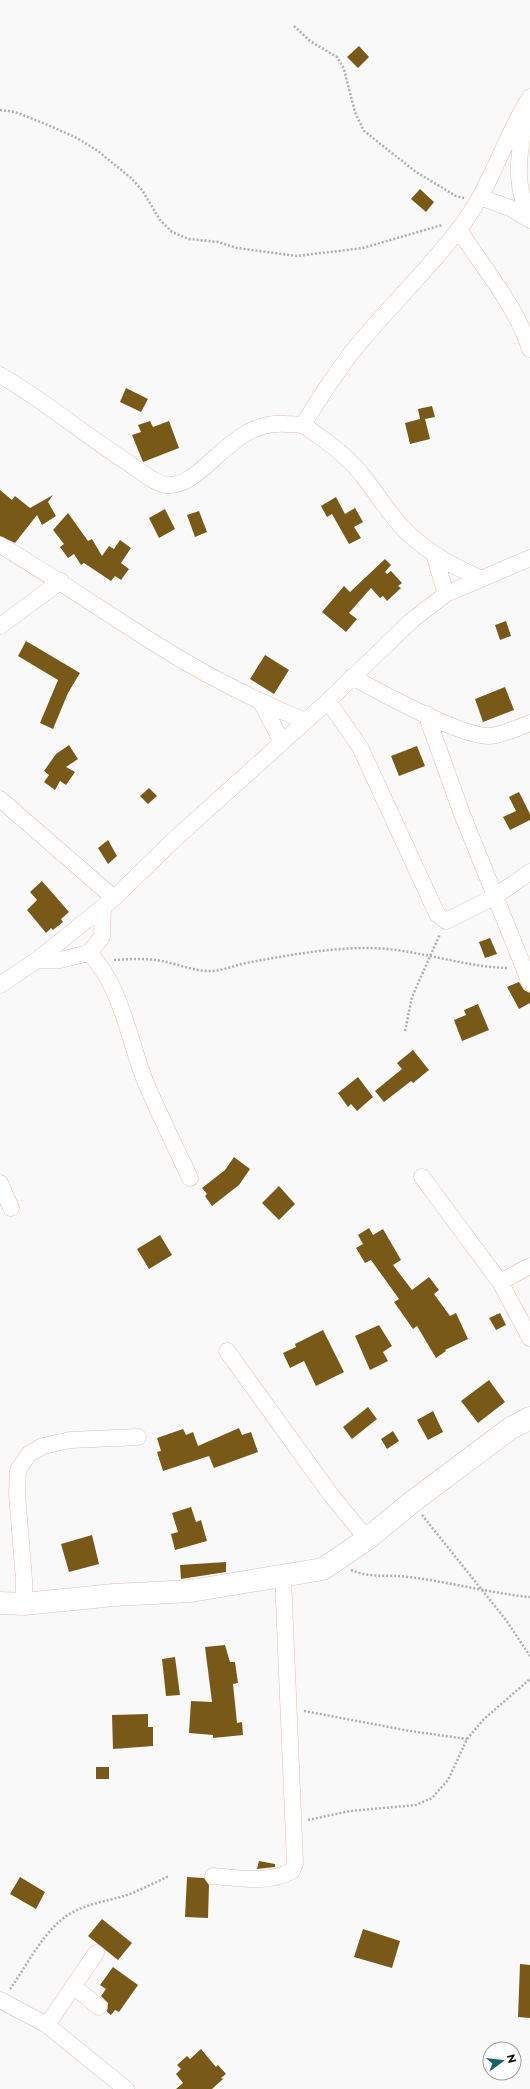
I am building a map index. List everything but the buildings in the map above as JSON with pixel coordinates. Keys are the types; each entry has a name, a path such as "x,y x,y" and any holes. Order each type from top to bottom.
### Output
{"street":[{"path":"303,425 326,387 353,351 435,260 462,225 479,200 529,99"},
{"path":"529,99 519,171 523,200 530,214"},
{"path":"479,200 510,208 530,220"},
{"path":"462,225 519,321 530,349"},
{"path":"0,375 18,385 102,446 149,477 165,485 178,484 191,478 230,444 251,429 280,423 303,425 330,444 361,473 403,529 434,554 480,578"},
{"path":"0,545 61,581 160,647 261,702 305,721"},
{"path":"434,554 446,594"},
{"path":"2,980 37,960 109,902 177,837 328,701 411,622 446,594 480,578 530,558"},
{"path":"0,626 61,581"},
{"path":"352,677 426,714 476,734 489,736 530,723"},
{"path":"328,701 360,747 437,914 446,921 494,897 530,872"},
{"path":"261,702 282,742"},
{"path":"426,714 494,897 530,983"},
{"path":"0,799 109,902"},
{"path":"94,957 102,937 109,902"},
{"path":"37,960 60,960 94,957"},
{"path":"94,957 112,984 146,1081 190,1178"},
{"path":"422,1177 500,1282 530,1338"},
{"path":"0,1183 11,1208"},
{"path":"500,1282 530,1266"},
{"path":"227,1351 331,1495 367,1539"},
{"path":"0,1603 24,1604 114,1595 191,1591 283,1577 323,1569 367,1539 412,1502 511,1428 530,1418"},
{"path":"24,1604 24,1580 17,1494 18,1470 29,1454 43,1446 70,1440 138,1436"},
{"path":"213,1876 254,1881 279,1877 292,1871 294,1863 283,1577"},
{"path":"47,2025 96,1953"},
{"path":"73,1986 99,2007"},
{"path":"1,2001 47,2025 126,2089"}],"path":[{"path":"294,26 310,41 337,58 344,69 355,112 364,131 416,172 456,196 479,200"},
{"path":"0,110 15,112 48,125 77,138 98,151 131,178 142,190 160,220 172,232 189,240 218,242 238,248 297,256 363,248 462,225"},
{"path":"405,1031 412,996 446,921"},
{"path":"94,957 144,959 212,971 272,958 342,949 370,948 430,955 462,962 503,968 523,968"},
{"path":"412,1502 506,1620 530,1656"},
{"path":"335,1562 368,1576 409,1577 483,1591 530,1597"},
{"path":"292,1824 350,1810 416,1805 432,1798 448,1780 467,1739 484,1719 530,1679"},
{"path":"289,1708 410,1731 467,1739"},
{"path":"1,2001 38,1948 56,1925 64,1918 73,1912 136,1892 168,1876"}]}
